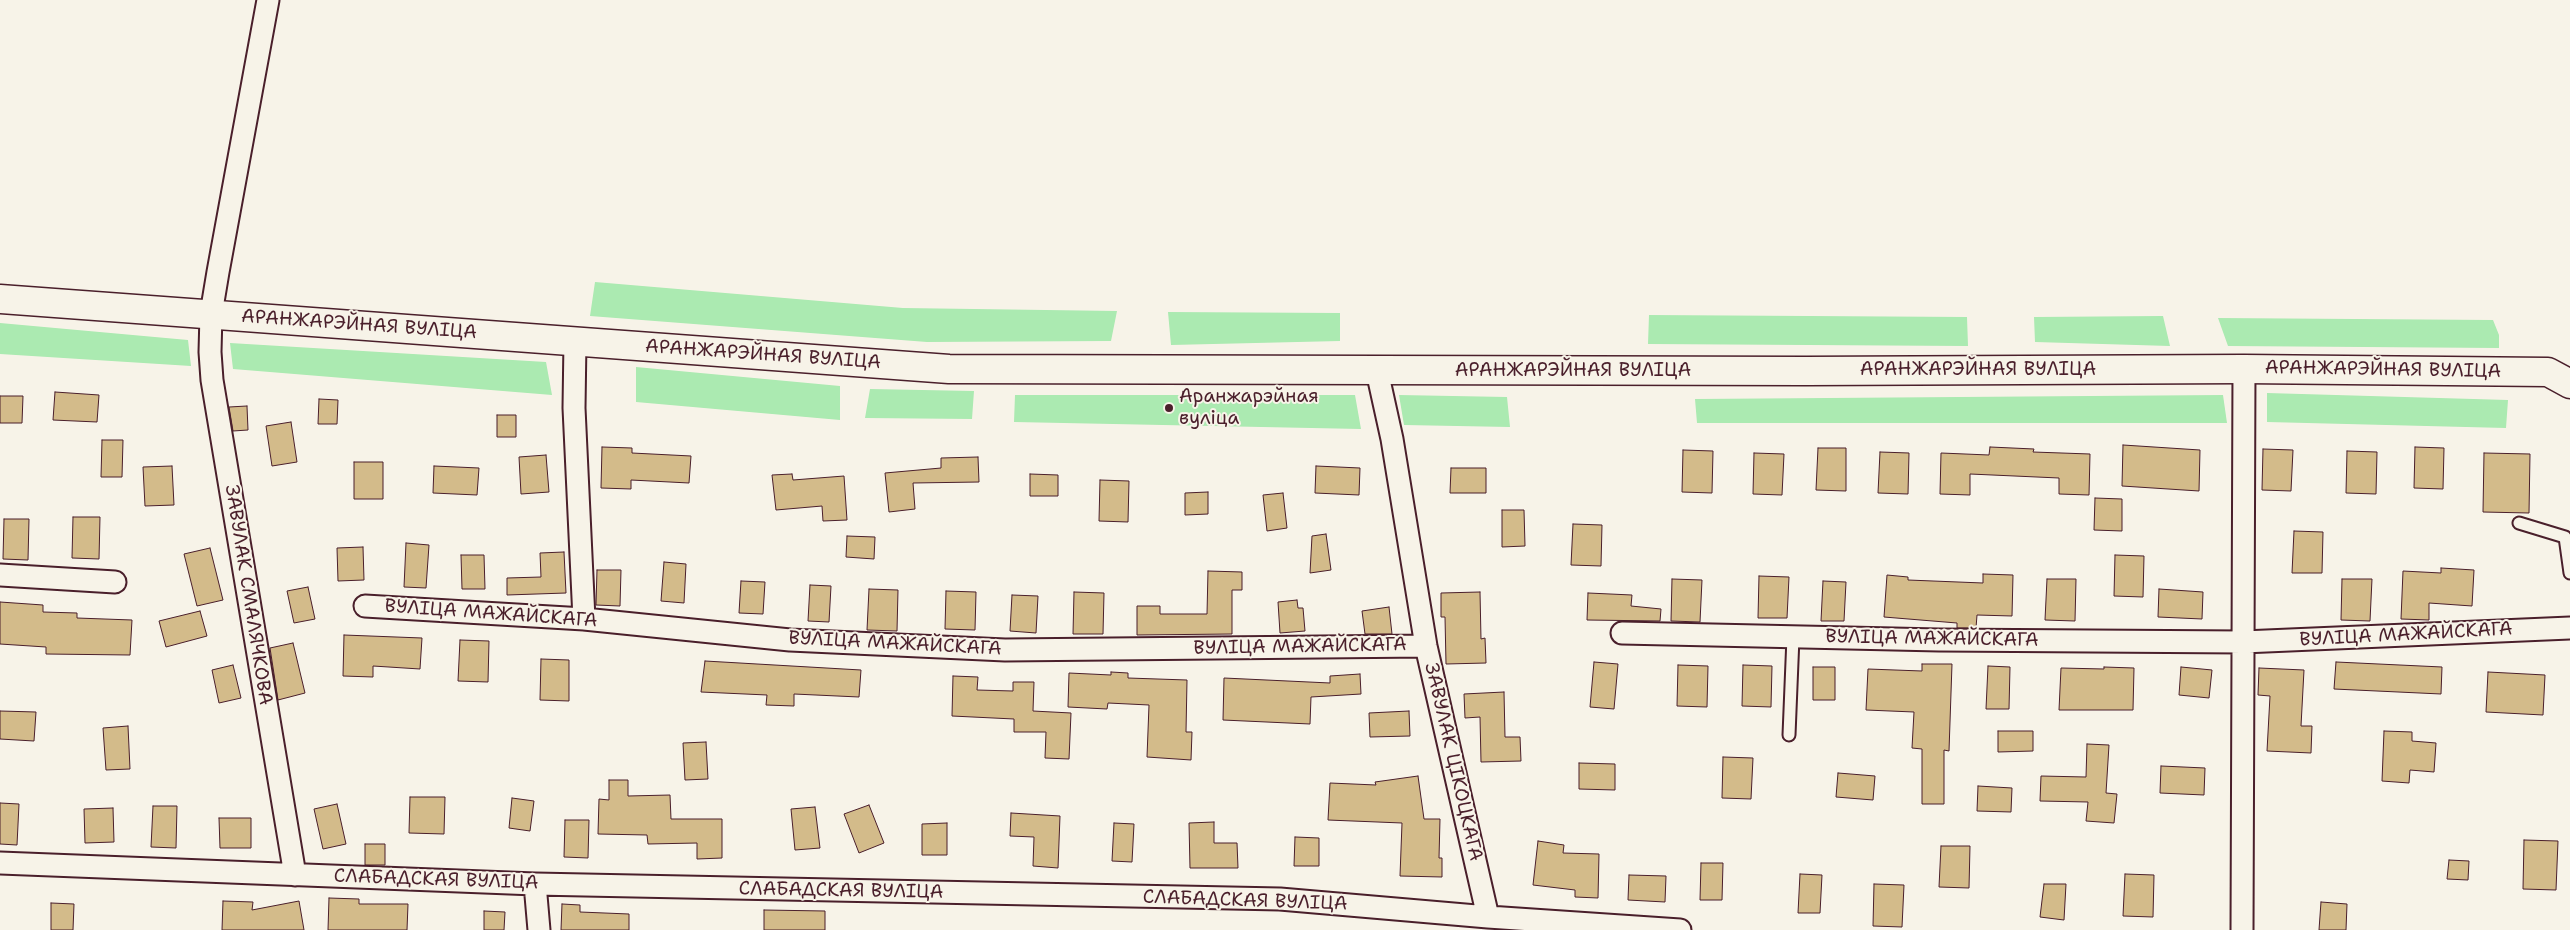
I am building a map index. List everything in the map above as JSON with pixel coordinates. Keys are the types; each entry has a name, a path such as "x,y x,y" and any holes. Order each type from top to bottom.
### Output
{"main road":[{"name":"АРАНЖАРЭЙНАЯ ВУЛІЦА","path":"0,299 949,369 1806,372 2244,369 2559,378"}],"street":[{"name":"ЗАВУЛАК СМАЛЯЧКОВА","path":"268,0 211,314 212,380 295,875"},
{"path":"575,341 574,408 584,619"},
{"path":"2242,930 2244,369"},
{"name":"ЗАВУЛАК ЦІКОЦКАГА","path":"1377,371 1392,439 1426,646 1488,917"},
{"path":"0,576 115,582"},
{"name":"ВУЛІЦА МАЖАЙСКАГА","path":"365,606 584,619 790,640 1005,650 1426,646"},
{"name":"ВУЛІЦА МАЖАЙСКАГА","path":"1622,633 1793,637 2243,642 2570,628"},
{"name":"СЛАБАДСКАЯ ВУЛІЦА","path":"0,863 535,884 1280,899 1488,917 1680,930"},
{"path":"535,884 539,930"}],"lane":[{"path":"2519,524 2565,537 2570,572"},
{"path":"1789,735 1793,637"}],"green space":[{"path":"595,282 903,308 1117,311 1111,341 927,342 590,316"},
{"path":"1168,312 1340,313 1340,341 1171,345"},
{"path":"1649,315 1967,317 1968,346 1648,344"},
{"path":"2163,316 2170,346 2035,342 2034,317"},
{"path":"2218,318 2493,320 2499,335 2499,348 2228,346"},
{"path":"0,323 188,340 191,366 0,354"},
{"path":"230,343 546,362 552,395 233,369"},
{"path":"636,367 840,386 840,420 636,402"},
{"path":"870,389 974,391 972,419 865,418"},
{"path":"2267,393 2508,400 2506,428 2267,422"},
{"path":"1015,395 1355,395 1361,429 1014,422"},
{"path":"1399,395 1507,397 1510,427 1404,425"},
{"path":"2223,395 2227,423 1697,423 1695,399"}],"building":[{"path":"55,392 99,395 97,422 53,420"},
{"path":"0,396 23,396 22,423 0,423"},
{"path":"319,399 338,400 337,424 318,424"},
{"path":"247,406 248,430 233,431 229,407"},
{"path":"497,415 516,415 516,437 497,437"},
{"path":"291,422 297,462 272,466 266,426"},
{"path":"102,440 123,440 122,477 101,477"},
{"path":"2123,445 2200,450 2199,491 2122,486"},
{"path":"602,447 632,448 632,453 691,456 689,483 631,480 631,489 601,488"},
{"path":"1990,447 2034,449 2033,452 2090,454 2089,495 2059,494 2059,478 1970,474 1970,495 1940,494 1941,453 1989,455"},
{"path":"2415,447 2444,448 2443,489 2414,488"},
{"path":"1818,448 1846,448 1846,491 1816,490"},
{"path":"2263,449 2293,450 2291,491 2262,490"},
{"path":"1683,450 1713,451 1712,493 1682,492"},
{"path":"2347,451 2377,452 2376,494 2346,493"},
{"path":"1880,452 1909,453 1908,494 1878,493"},
{"path":"1754,453 1784,454 1782,495 1753,494"},
{"path":"2484,453 2530,454 2529,513 2483,512"},
{"path":"546,455 549,492 521,494 519,457"},
{"path":"978,457 979,482 913,483 915,509 889,512 885,473 941,468 941,458"},
{"path":"354,462 383,462 383,499 354,499"},
{"path":"172,466 174,505 145,506 143,467"},
{"path":"434,466 479,468 477,495 433,493"},
{"path":"1316,466 1360,468 1359,495 1315,493"},
{"path":"1451,468 1486,468 1486,493 1450,493"},
{"path":"792,474 793,480 844,476 847,520 823,521 822,506 776,510 772,475"},
{"path":"1030,474 1058,475 1058,496 1030,496"},
{"path":"1100,480 1129,481 1128,522 1099,521"},
{"path":"1208,492 1208,514 1185,515 1185,493"},
{"path":"1283,493 1287,528 1267,531 1263,495"},
{"path":"2095,498 2122,499 2122,531 2094,530"},
{"path":"1502,510 1524,510 1525,546 1502,547"},
{"path":"73,517 100,517 99,559 72,558"},
{"path":"4,519 29,519 28,560 3,559"},
{"path":"1573,524 1602,525 1601,566 1571,565"},
{"path":"2294,531 2323,532 2322,573 2292,573"},
{"path":"1326,534 1331,570 1310,573 1312,536"},
{"path":"847,536 875,537 874,559 846,557"},
{"path":"406,543 429,545 426,588 404,587"},
{"path":"363,547 364,580 338,581 337,548"},
{"path":"210,548 223,600 197,606 184,554"},
{"path":"564,552 566,593 507,595 507,578 541,577 540,553"},
{"path":"461,555 484,555 485,589 462,589"},
{"path":"2115,555 2144,556 2143,597 2114,596"},
{"path":"664,562 686,564 684,603 661,601"},
{"path":"2441,568 2474,570 2472,606 2429,603 2429,620 2401,619 2403,571 2441,573"},
{"path":"597,570 621,570 620,606 596,605"},
{"path":"1208,571 1242,572 1242,590 1232,590 1232,634 1137,635 1137,606 1160,606 1160,614 1207,614"},
{"path":"1983,574 2013,575 2012,616 1977,615 1976,628 1957,628 1957,623 1884,617 1887,575 1908,577 1908,580 1983,583"},
{"path":"1759,576 1789,577 1787,618 1758,618"},
{"path":"1672,579 1702,580 1700,622 1671,621"},
{"path":"2047,579 2076,579 2075,621 2045,620"},
{"path":"2342,579 2372,579 2370,621 2341,620"},
{"path":"741,581 765,582 763,614 739,613"},
{"path":"1823,581 1846,582 1844,621 1821,621"},
{"path":"810,585 831,586 829,622 808,621"},
{"path":"308,587 315,619 294,623 287,591"},
{"path":"869,589 898,590 897,631 867,630"},
{"path":"2159,589 2203,592 2202,619 2158,617"},
{"path":"946,591 976,592 975,630 945,629"},
{"path":"1074,592 1104,593 1103,634 1073,634"},
{"path":"1480,592 1481,639 1485,638 1486,663 1446,664 1445,617 1441,617 1441,593"},
{"path":"1588,593 1632,595 1631,606 1661,609 1660,621 1587,620"},
{"path":"1012,595 1038,596 1036,633 1010,631"},
{"path":"1297,600 1298,608 1303,608 1305,631 1280,633 1278,602"},
{"path":"0,602 43,605 43,612 77,613 77,618 132,620 130,655 46,654 46,647 0,644"},
{"path":"1389,607 1392,634 1365,634 1362,611"},
{"path":"200,611 207,636 166,647 159,621"},
{"path":"344,635 422,638 420,669 373,666 373,677 343,676"},
{"path":"460,640 489,641 488,682 458,681"},
{"path":"293,643 305,693 278,700 270,648"},
{"path":"541,659 569,660 569,701 540,700"},
{"path":"705,661 861,670 859,697 794,694 794,706 766,705 767,695 701,692"},
{"path":"1594,662 1618,664 1614,709 1590,707"},
{"path":"2336,662 2442,667 2441,694 2334,689"},
{"path":"1922,664 1952,664 1949,751 1944,750 1944,804 1922,804 1922,749 1912,748 1914,712 1866,710 1868,669 1922,671"},
{"path":"233,665 241,698 219,703 212,670"},
{"path":"1678,665 1708,666 1707,707 1677,706"},
{"path":"1743,665 1772,666 1771,707 1742,706"},
{"path":"1988,666 2010,667 2009,709 1986,709"},
{"path":"1813,667 1835,667 1835,700 1813,700"},
{"path":"2104,667 2134,668 2133,710 2059,710 2061,668 2104,669"},
{"path":"2181,667 2212,670 2209,698 2179,695"},
{"path":"2259,668 2304,670 2301,726 2312,726 2311,753 2267,751 2270,696 2258,695"},
{"path":"1111,672 1128,673 1128,678 1187,680 1186,732 1192,732 1191,760 1147,757 1149,705 1108,703 1107,709 1068,707 1069,673 1111,675"},
{"path":"2488,672 2545,675 2543,715 2486,712"},
{"path":"1360,674 1361,694 1311,697 1310,724 1223,720 1224,678 1330,683 1330,676"},
{"path":"953,676 978,677 977,690 1013,691 1013,682 1034,682 1033,711 1071,713 1069,759 1045,758 1046,732 1014,732 1014,719 952,716"},
{"path":"1504,692 1505,737 1520,737 1521,761 1481,762 1480,717 1465,718 1464,694"},
{"path":"0,711 36,712 34,741 0,739"},
{"path":"1409,711 1410,736 1370,737 1369,713"},
{"path":"128,726 130,769 106,770 103,728"},
{"path":"1998,731 2033,731 2033,751 1998,752"},
{"path":"2384,731 2412,732 2412,741 2436,743 2434,772 2410,770 2409,783 2382,781"},
{"path":"706,742 708,779 685,780 683,743"},
{"path":"2087,744 2109,745 2106,793 2117,794 2114,823 2086,821 2088,802 2040,801 2041,776 2086,777"},
{"path":"1723,757 1753,758 1751,799 1722,798"},
{"path":"1579,763 1615,764 1615,790 1579,789"},
{"path":"2161,766 2205,768 2204,795 2160,793"},
{"path":"1838,773 1875,776 1873,800 1836,797"},
{"path":"1418,776 1424,819 1440,819 1439,858 1442,858 1442,877 1400,876 1402,823 1328,820 1330,783 1376,785 1375,782"},
{"path":"609,780 628,780 628,796 670,795 671,819 722,819 722,858 697,859 697,843 648,844 647,835 598,834 599,799 609,800"},
{"path":"1978,786 2012,788 2011,812 1977,811"},
{"path":"410,797 445,797 444,834 409,833"},
{"path":"512,798 534,801 530,831 509,828"},
{"path":"0,803 19,804 17,845 0,844"},
{"path":"337,804 346,844 323,849 314,809"},
{"path":"869,805 884,843 859,853 844,814"},
{"path":"153,806 177,806 176,848 151,847"},
{"path":"815,807 820,848 795,850 791,809"},
{"path":"113,808 114,842 85,843 84,809"},
{"path":"1011,813 1060,816 1058,868 1033,866 1034,837 1010,836"},
{"path":"219,818 251,818 251,848 220,848"},
{"path":"565,820 589,820 588,858 564,857"},
{"path":"1214,822 1214,843 1237,843 1238,868 1190,868 1189,823"},
{"path":"947,823 947,855 922,855 922,824"},
{"path":"1114,823 1134,824 1132,862 1112,861"},
{"path":"1295,837 1319,838 1319,866 1294,866"},
{"path":"2524,840 2558,841 2556,890 2523,889"},
{"path":"1538,841 1564,845 1563,853 1599,854 1598,898 1575,897 1575,890 1533,885"},
{"path":"365,844 385,844 385,865 365,865"},
{"path":"1941,846 1970,846 1969,888 1939,887"},
{"path":"2449,860 2469,861 2468,880 2447,879"},
{"path":"1701,863 1723,863 1722,900 1700,900"},
{"path":"1800,874 1822,875 1820,913 1798,913"},
{"path":"2125,874 2154,875 2153,917 2123,916"},
{"path":"1629,875 1666,876 1665,902 1628,900"},
{"path":"1874,884 1904,885 1902,927 1873,926"},
{"path":"2044,884 2066,884 2064,920 2040,917"},
{"path":"329,898 359,899 359,904 408,904 407,930 328,930"},
{"path":"223,901 253,902 252,910 299,901 304,930 222,930"},
{"path":"2321,902 2347,904 2346,930 2319,930"},
{"path":"51,903 74,904 73,930 51,930"},
{"path":"562,904 580,905 580,912 629,914 629,930 561,930"},
{"path":"764,910 825,911 825,930 764,930"},
{"path":"484,911 505,912 504,930 484,930"}],"place":[{"name":"Аранжарэйная вуліца","path":"1169,408"}]}
